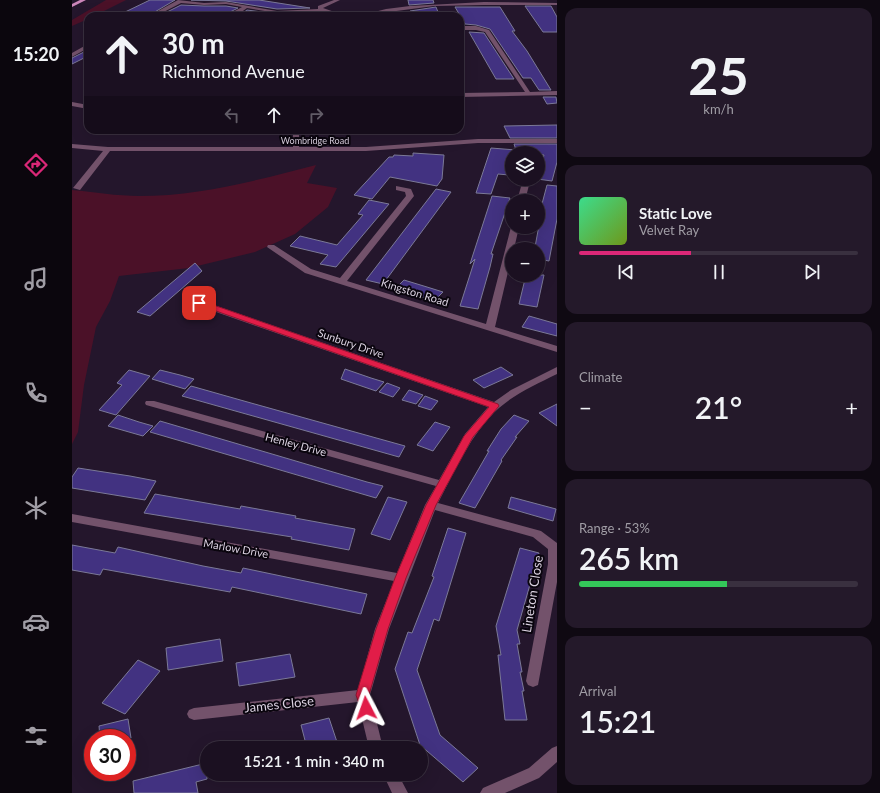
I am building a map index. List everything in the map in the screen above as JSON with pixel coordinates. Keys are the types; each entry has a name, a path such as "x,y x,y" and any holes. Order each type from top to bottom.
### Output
{"main road":[{"path":"72,6 84,0"}],"street":[{"path":"159,12 181,0 248,6 277,12 321,10 328,12"},
{"path":"321,10 320,7 338,0"},
{"path":"378,12 394,8 463,1 557,4"},
{"path":"237,12 248,6"},
{"path":"464,28 476,28 487,31 529,94"},
{"path":"72,54 84,48"},
{"path":"464,95 557,94"},
{"path":"296,134 296,150"},
{"name":"Wombridge Road","path":"72,146 108,150 296,150 373,148 478,141 557,141"},
{"path":"77,188 108,150"},
{"path":"342,282 410,196 408,191 399,188"},
{"path":"490,328 513,234"},
{"name":"Kingston Road","path":"272,247 308,272 557,349"},
{"name":"Sunbury Drive","path":"199,303 495,406"},
{"path":"374,741 363,695 382,629 431,505 469,436 495,406 515,392 557,370"},
{"name":"Henley Drive","path":"150,403 442,484"},
{"name":"Lineton Close","path":"431,505 537,534 554,547 554,564 533,681"},
{"name":"Marlow Drive","path":"72,518 401,578"},
{"name":"James Close","path":"194,714 363,695"},
{"path":"488,793 534,773 557,753"},
{"path":"394,781 400,793"}],"shaded area":[{"path":"106,0 126,0 102,12 86,12"},
{"path":"84,13 84,21 72,26 72,20"},
{"path":"316,165 307,183 337,188 328,207 295,234 255,252 189,268 119,276 110,301 96,327 84,385 78,432 72,444 72,190 131,196 184,193 229,186"}],"building":[{"path":"150,0 175,0 155,12 125,12"},
{"path":"191,0 259,0 310,8 277,9 226,1"},
{"path":"408,0 433,0 434,3 409,5"},
{"path":"181,5 226,6 238,8 230,12 167,12"},
{"path":"525,6 551,6 557,17 557,32 543,32"},
{"path":"436,7 438,12 410,12"},
{"path":"455,7 500,7 515,31 512,31 527,51 551,90 539,90 531,78 523,78 490,29 465,24 464,12 458,12"},
{"path":"247,10 262,12 244,12"},
{"path":"469,32 484,33 514,79 496,79"},
{"path":"84,52 84,58 72,64 72,58"},
{"path":"543,97 556,97 557,103 547,104"},
{"path":"557,125 557,138 510,138 504,126"},
{"path":"514,144 557,144 557,162 552,181 545,180 545,146 515,146"},
{"path":"491,148 505,149 505,175 498,174 491,194 476,193"},
{"path":"413,153 444,155 442,179 437,186 390,177 372,199 354,195 389,157 393,157 394,155 413,156"},
{"path":"547,185 557,186 557,219 549,261 545,260 545,242 536,242 537,234 545,234 545,194"},
{"path":"436,189 451,192 383,284 366,280"},
{"path":"492,196 505,197 505,213 491,254 493,254 490,267 478,309 460,306 475,259 470,264"},
{"path":"369,200 389,204 336,267 320,264 328,255 290,246 300,236 337,245 363,215 358,214"},
{"path":"195,263 202,271 150,316 137,312"},
{"path":"404,280 443,292 434,301 395,289"},
{"path":"524,282 542,282 537,307 519,304"},
{"path":"529,316 557,324 557,336 522,327"},
{"path":"501,367 513,375 484,388 473,380"},
{"path":"345,369 384,382 376,391 341,379"},
{"path":"129,370 150,376 116,415 99,410 122,385 117,383"},
{"path":"160,370 194,379 185,389 152,379"},
{"path":"387,383 400,388 393,397 379,392"},
{"path":"191,386 405,446 399,457 182,396"},
{"path":"409,390 423,395 416,404 402,400"},
{"path":"425,396 438,401 431,410 418,406"},
{"path":"557,404 557,426 539,413"},
{"path":"118,415 153,426 143,436 108,426"},
{"path":"514,415 529,421 515,437 517,437 501,460 502,461 475,508 459,503 489,451 487,451 501,429"},
{"path":"160,421 383,486 376,498 150,432"},
{"path":"435,422 450,427 433,451 417,445"},
{"path":"78,468 156,481 145,500 72,488 72,477"},
{"path":"155,494 240,509 241,506 355,529 349,550 291,539 292,537 144,513"},
{"path":"388,497 407,502 390,540 371,534"},
{"path":"511,497 556,509 553,521 508,508"},
{"path":"448,528 466,533 439,621 434,619 417,670 440,735 478,768 463,782 428,752 428,741 419,741 395,669 408,632 412,633 434,577 432,576"},
{"path":"72,545 115,553 118,547 203,566 241,573 243,568 367,594 361,614 232,587 230,592 103,569 100,575 72,570"},
{"path":"520,548 539,553 517,630 520,644 517,644 522,672 520,672 524,691 522,691 527,720 505,720 498,655 501,655 496,626"},
{"path":"220,639 223,661 168,670 166,648"},
{"path":"290,654 295,677 239,686 236,663"},
{"path":"138,660 160,671 125,714 102,703"},
{"path":"329,718 337,741 305,741 301,725"},
{"path":"128,719 130,729 99,729 99,726"},
{"path":"200,765 200,781 196,782 198,793 134,793 133,781"}],"route":[{"path":"199,303 495,406 469,436 431,505 382,629 363,695 366,708"}]}
